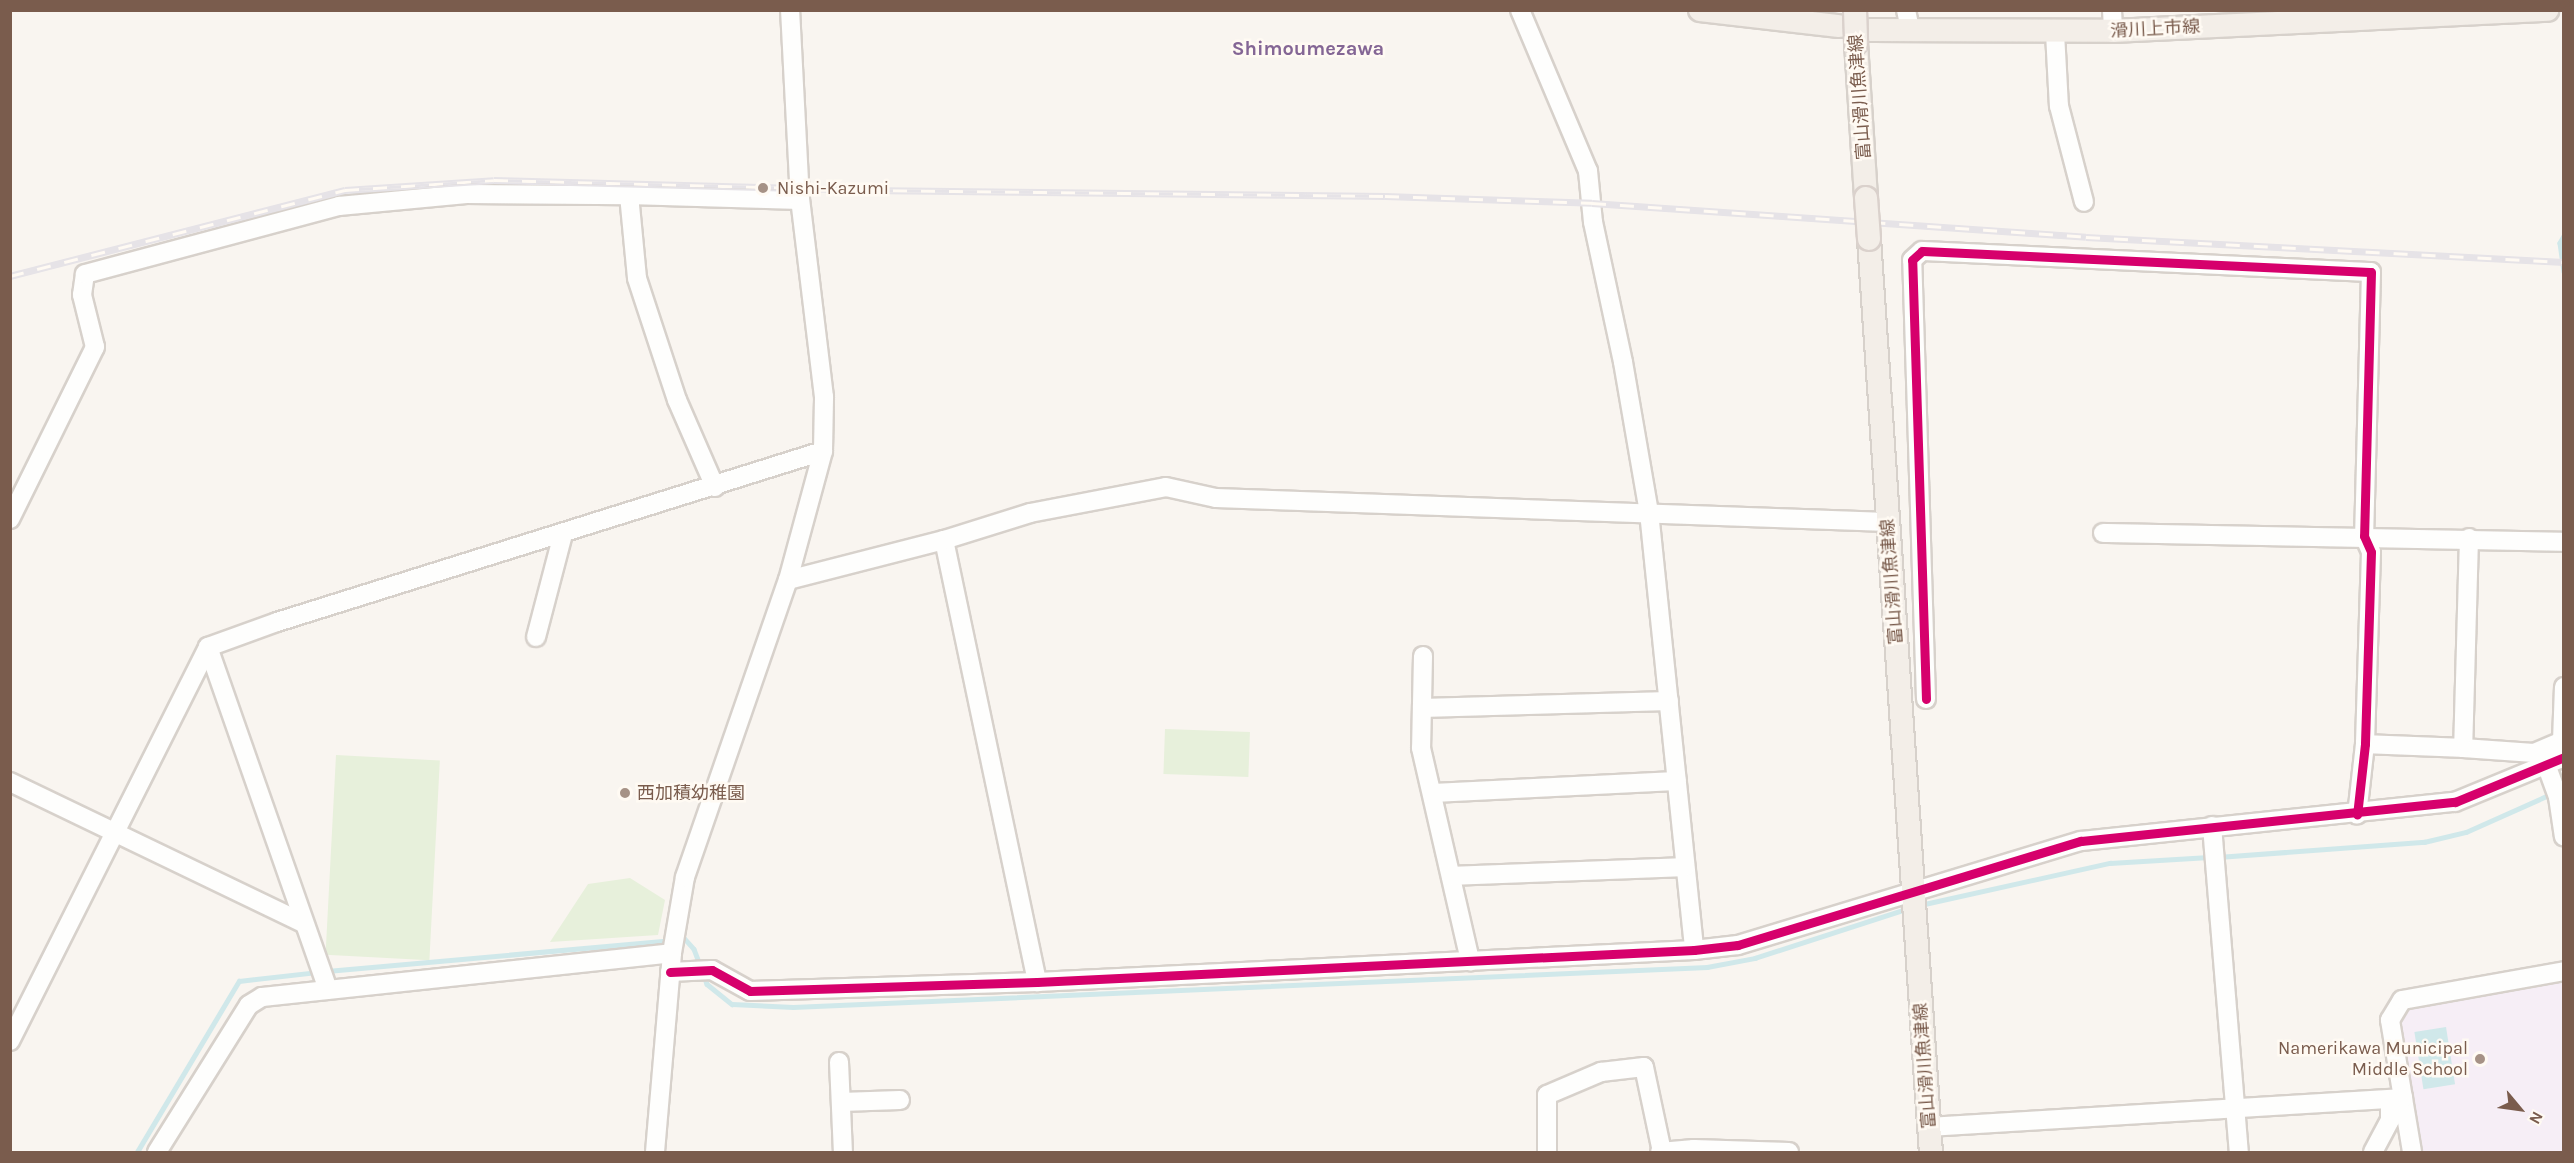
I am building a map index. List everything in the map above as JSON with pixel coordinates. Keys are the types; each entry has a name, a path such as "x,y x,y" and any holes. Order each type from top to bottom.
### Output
{"main road":[{"path":"1700,10 1847,18"},
{"name":"滑川上市線","path":"1870,30 1908,20 2055,33 2113,21 2547,10"},
{"name":"富山滑川魚津線","path":"1847,18 1888,522 1930,1152"}],"street":[{"path":"655,1152 669,972 685,877 788,580 823,451 824,397 800,200 790,10"},
{"path":"1520,10 1588,171 1593,222 1623,362 1649,512 1694,950"},
{"path":"2055,33 2060,106 2084,202"},
{"path":"10,519 95,346 82,296 85,274 339,206 402,198 487,193 800,200"},
{"path":"629,195 637,278 677,400 715,488"},
{"path":"1926,699 1910,269 1912,260 1922,251 2371,272 2364,536 2371,552 2365,744 2357,815"},
{"path":"10,1041 208,647 277,622 715,488 823,451"},
{"path":"788,580 944,540 1030,513 1166,488 1216,498 1888,522"},
{"path":"2103,533 2306,539 2364,536 2469,538 2564,542"},
{"path":"536,637 563,534"},
{"path":"2463,748 2469,538"},
{"path":"944,540 1036,982"},
{"path":"208,647 328,990"},
{"path":"1423,656 1421,748 1470,961"},
{"path":"2365,744 2534,753 2562,741 2564,687"},
{"path":"1422,708 1669,701"},
{"path":"669,972 712,970 736,987 750,991 1036,982 1694,950 1738,945 2081,841 2212,826 2357,815 2455,802 2564,757"},
{"path":"2546,764 2558,797 2563,829"},
{"path":"10,782 303,923"},
{"path":"1431,793 1677,782"},
{"path":"2212,826 2240,1152"},
{"path":"1451,876 1685,867"},
{"path":"157,1152 249,1005 262,997 672,953"},
{"path":"2412,1152 2397,1099 2390,1020 2402,1000 2564,971"},
{"path":"839,1062 843,1152"},
{"path":"1547,1152 1547,1095 1601,1072 1644,1067 1661,1152 1789,1152"},
{"path":"1929,1127 2236,1112 2397,1099"},
{"path":"2373,1152 2390,1120 2397,1099"},
{"path":"841,1102 900,1100"}],"shaded area":[{"name":"Namerikawa Municipal Middle School","path":"2563,971 2563,1152 2412,1152 2390,1020 2402,1000"}],"green space":[{"path":"1165,729 1250,732 1248,777 1163,774"},
{"path":"336,755 440,760 429,960 326,955"},
{"path":"630,878 665,900 658,935 550,942 588,884"}],"water":[{"path":"2446,1027 2455,1084 2423,1089 2414,1032"}],"waterway":[{"path":"2564,236 2560,243 2564,272"},
{"path":"2218,857 2424,842 2466,832 2553,793"},
{"path":"1920,905 2110,863 2209,857"},
{"path":"704,975 707,984 732,1004 793,1007 1707,967 1755,958 1909,908"},
{"path":"679,939 685,939 694,949 701,967"},
{"path":"327,971 671,940"},
{"path":"137,1152 239,981 318,972"}],"railway":[{"path":"10,276 345,190 494,180 865,190 1385,196 1592,203 2086,237 2564,262"}],"cycle path":[{"path":"1926,699 1912,260 1922,251 2371,272 2364,536 2371,552 2365,744 2357,815"},
{"path":"670,972 712,970 750,991 1037,982 1694,950 1738,945 2081,841 2455,802 2564,757"}],"place":[{"name":"Nishi-Kazumi","path":"763,188"},
{"name":"西加積幼稚園","path":"625,793"},
{"name":"Namerikawa Municipal Middle School","path":"2480,1059"}],"district":[{"name":"Shimoumezawa","path":"1308,48"}]}
